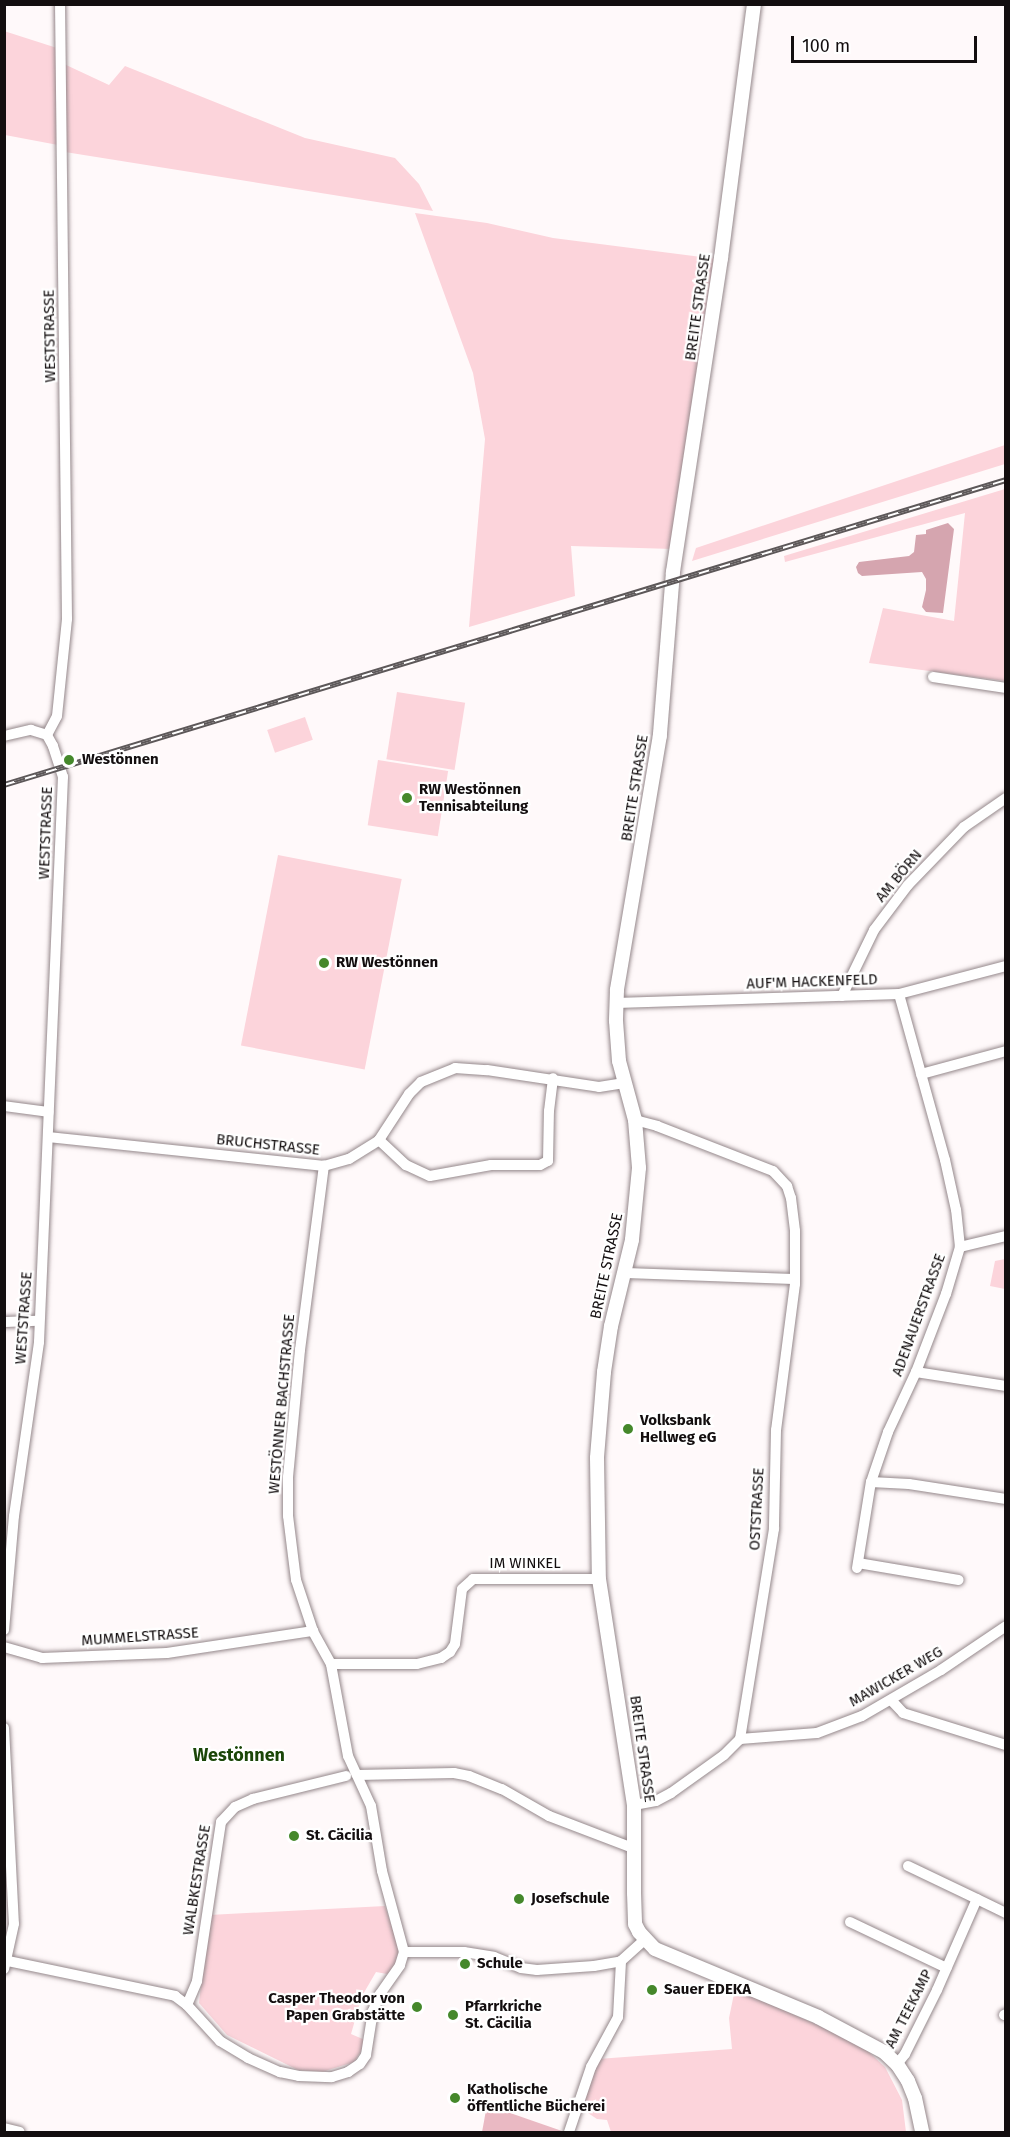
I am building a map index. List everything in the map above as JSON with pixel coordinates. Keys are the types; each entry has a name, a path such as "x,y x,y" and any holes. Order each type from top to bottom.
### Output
{"street":[{"name":"WESTSTRASSE","path":"4,1630 14,1516 35,1374 39,1321 63,777 47,735 57,716 67,619 60,4"},
{"name":"BREITE STRASSE","path":"644,1940 635,1924 634,1805 599,1578 597,1458 611,1326 632,1240 638,1191 635,1120 623,1083 619,1061 616,1003 660,735 673,572 697,429 754,4"},
{"path":"933,677 1005,688"},
{"path":"4,736 31,730 47,735"},
{"name":"AM BÖRN","path":"842,996 874,930 908,885 964,827 1005,798"},
{"name":"AUF'M HACKENFELD","path":"616,1003 899,994 1005,966"},
{"name":"ADENAUERSTRASSE","path":"899,994 948,1170 956,1209 960,1247 946,1293 916,1372 888,1432 871,1482 857,1565 959,1580"},
{"path":"921,1074 1005,1050"},
{"name":"BRUCHSTRASSE","path":"48,1137 324,1166 349,1159 379,1140 409,1094 421,1082 455,1068 553,1078 599,1087 623,1083"},
{"path":"379,1140 406,1165 430,1176 491,1165 540,1165 548,1161 549,1111 553,1078"},
{"path":"4,1107 49,1112"},
{"name":"OSTSTRASSE","path":"635,1120 657,1126 773,1171 782,1178 789,1192 794,1220 795,1279 776,1430 774,1529 740,1739"},
{"name":"WESTÖNNER BACHSTRASSE","path":"324,1166 300,1350 288,1477 288,1516 296,1580 313,1631 331,1664 351,1776 371,1806 382,1871 404,1952"},
{"path":"960,1247 1005,1236"},
{"path":"624,1273 795,1279"},
{"path":"4,1322 39,1321"},
{"path":"916,1372 1005,1386"},
{"path":"871,1482 909,1484 1005,1499"},
{"name":"IM WINKEL","path":"331,1664 417,1664 441,1659 450,1652 455,1644 462,1589 473,1579 599,1578"},
{"name":"MAWICKER WEG","path":"740,1739 817,1733 862,1716 892,1701 1005,1626"},
{"name":"MUMMELSTRASSE","path":"4,1647 42,1658 167,1653 313,1631"},
{"path":"892,1701 903,1713 1005,1745"},
{"path":"4,1728 14,1924 6,1965 175,1996 187,2005 220,2041 248,2058 280,2072 299,2076 332,2077 348,2072 360,2064 366,2055 373,2011 400,1965 404,1952 464,1952 494,1957 520,1968 537,1970 594,1966 621,1960 644,1940 663,1953 723,1976 858,2037 884,2052 897,2064 915,2098 922,2133"},
{"path":"634,1805 656,1801 671,1793 724,1755 740,1739"},
{"name":"WALBKESTRASSE","path":"187,2005 197,1981 221,1822 235,1807 252,1799 351,1776 454,1773 469,1776 502,1789 549,1816 633,1848"},
{"path":"908,1866 1005,1913"},
{"name":"AM TEEKAMP","path":"897,2064 905,2054 947,1968 977,1899"},
{"name":"AM TEEKAMP","path":"850,1922 947,1968"},
{"path":"569,2133 591,2067 618,2017 621,1960"},
{"path":"4,2128 20,2133"}],"shaded area":[{"path":"4,31 57,48 58,145 5,135"},
{"path":"64,64 109,85 125,66 305,138 395,158 419,184 433,211 65,152"},
{"path":"415,213 487,223 553,238 717,259 673,549 571,546 575,596 469,627 485,439 473,373"},
{"path":"1005,445 1005,464 692,561 696,548"},
{"path":"1005,489 1005,681 869,663 883,608 954,621 965,513 785,562 784,556"},
{"path":"948,523 954,529 943,613 926,612 922,607 926,579 922,572 862,576 858,573 856,567 859,562 909,556 914,552 916,535 926,534 926,530"},
{"path":"397,692 465,703 455,770 386,759"},
{"path":"305,717 313,740 275,753 267,730"},
{"name":"RW Westönnen Tennisabteilung","path":"378,760 448,771 438,836 368,825"},
{"name":"RW Westönnen","path":"278,855 402,879 365,1069 241,1045"},
{"path":"1005,1259 1005,1289 990,1286 995,1261"},
{"path":"385,1906 400,1952 393,1969 387,1974 376,1972 362,1996 351,2034 365,2040 354,2062 322,2072 298,2070 227,2035 199,2003 209,1915"},
{"path":"735,1989 859,2043 885,2067 902,2100 906,2132 611,2132 607,2120 597,2119 582,2109 598,2059 732,2049 729,2018"},
{"path":"487,2105 562,2131 562,2132 482,2132"}],"railway":[{"path":"4,785 1006,480"}],"place":[{"name":"Westönnen","path":"69,760"},
{"name":"RW Westönnen Tennisabteilung","path":"407,798"},
{"name":"RW Westönnen","path":"324,963"},
{"name":"Volksbank Hellweg eG","path":"628,1429"},
{"name":"St. Cäcilia","path":"294,1836"},
{"name":"Josefschule","path":"519,1899"},
{"name":"Schule","path":"465,1964"},
{"name":"Sauer EDEKA","path":"652,1990"},
{"name":"Casper Theodor von Papen Grabstätte","path":"417,2007"},
{"name":"Pfarrkriche St. Cäcilia","path":"453,2015"},
{"name":"Katholische öffentliche Bücherei","path":"455,2098"}],"district":[{"name":"Westönnen","path":"239,1755"}]}
